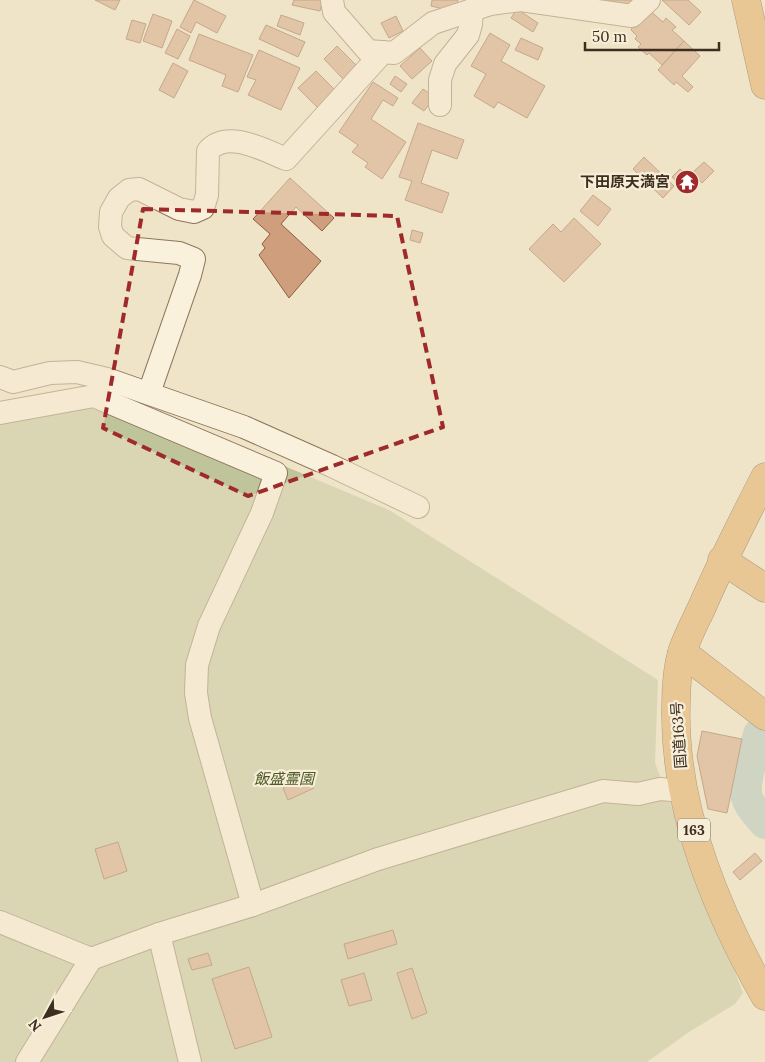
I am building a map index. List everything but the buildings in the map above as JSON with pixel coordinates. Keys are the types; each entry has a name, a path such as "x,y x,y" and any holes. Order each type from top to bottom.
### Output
{"highway":[{"path":"746,0 765,86"},
{"name":"国道163号","path":"765,477 722,560 682,652 676,681 676,748 684,791 697,842 719,904 748,966 765,996"},
{"path":"722,560 765,588"},
{"path":"682,652 765,716"}],"street":[{"path":"332,0 334,12 368,51 394,53 433,23 484,5 521,0 632,16 649,0"},
{"path":"440,105 440,80 445,64 468,35 472,24 484,5"},
{"path":"152,386 190,276 194,259 179,252 127,248 113,236 110,227 111,212 119,198 129,190 139,190 178,209 194,212 202,208 208,195 208,151 214,144 227,140 251,144 286,159 383,52"},
{"path":"0,377 13,382 50,373 77,372 152,386 332,466 418,507"},
{"path":"0,413 94,396 276,473 262,513 209,626 198,665 196,693 200,718 253,904"},
{"path":"27,1062 91,959 378,859 603,791 638,794 660,789 684,791"},
{"path":"0,922 91,959"},
{"path":"159,934 190,1062"}],"highlighted area":[{"path":"143,209 397,216 443,427 248,496 103,428"}],"green space":[{"name":"飯盛霊園","path":"94,386 389,510 658,680 655,763 743,993 735,1004 689,1032 647,1062 0,1062 0,413"}],"waterway":[{"path":"759,734 748,772 746,793 756,813 765,823"}],"place":[{"name":"下田原天満宮","path":"687,182"}]}
